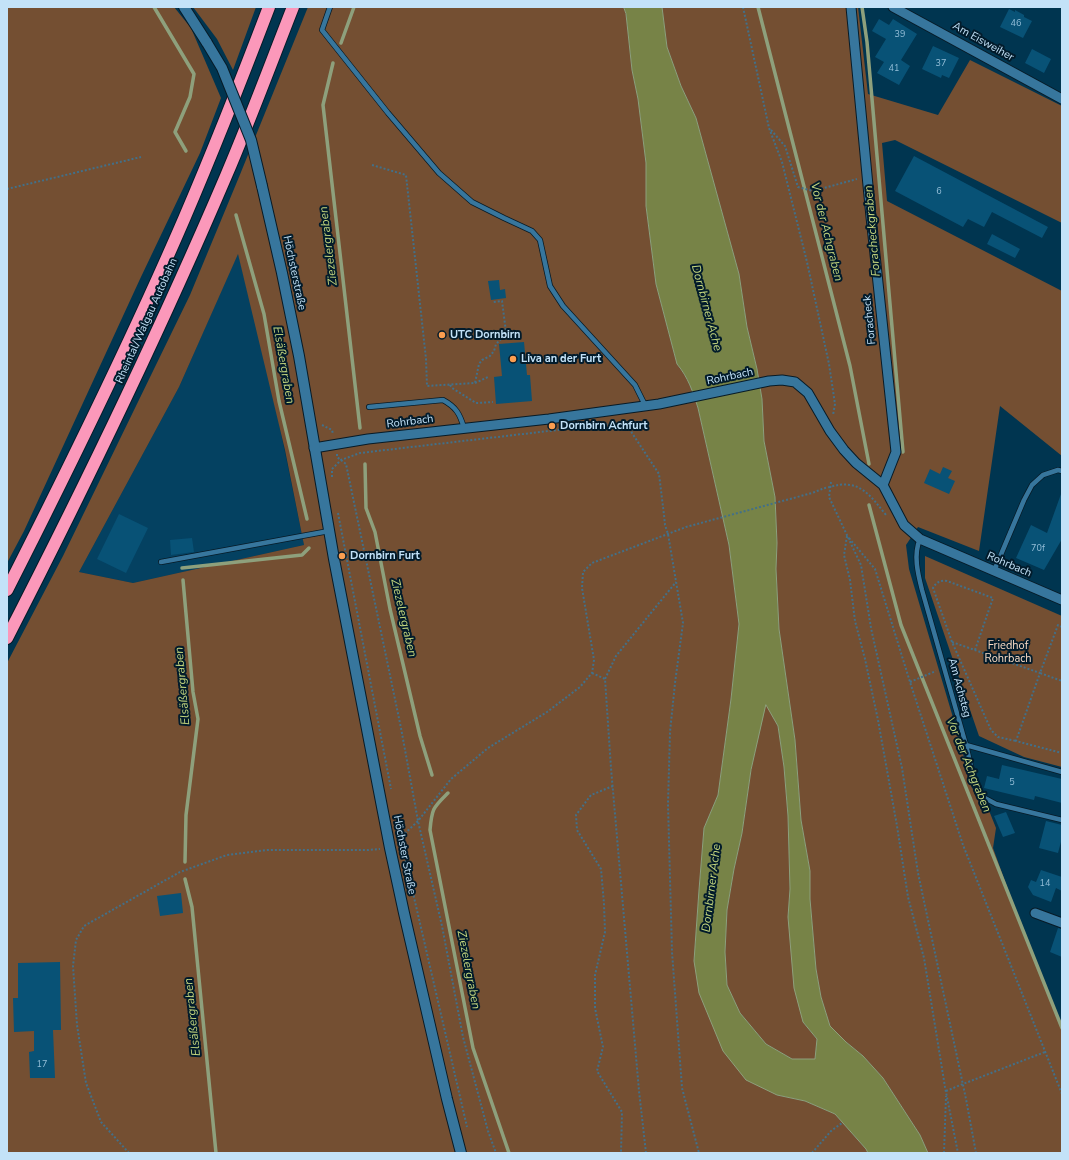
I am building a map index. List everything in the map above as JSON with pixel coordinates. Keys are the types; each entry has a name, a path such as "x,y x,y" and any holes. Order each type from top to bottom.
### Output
{"highway":[{"name":"Rheintal/Walgau Autobahn","path":"7,590 90,422 184,219 269,7"},
{"name":"Rheintal/Walgau Autobahn","path":"7,638 144,362 227,174 292,7"}],"main road":[{"name":"Höchsterstraße","path":"184,7 222,68 250,140 282,273 296,341 334,559"},
{"name":"Höchster Straße","path":"334,559 390,848 447,1099 461,1153"}],"street":[{"name":"Foracheck","path":"851,7 896,452 883,485"},
{"name":"Am Eisweiher","path":"893,7 1062,99"},
{"name":"Rohrbach","path":"314,448 368,439 549,419 624,409 686,399 754,384 782,380 795,382 808,393 830,431 844,450 856,463 883,485 904,526 920,539 1062,600"},
{"path":"1035,913 1062,923"}],"lane":[{"path":"330,7 322,30 388,113 439,173 472,202 532,231 540,240 550,286 563,306 635,385 645,405"},
{"path":"369,407 443,400 452,404 459,414 464,428"},
{"path":"994,571 1024,500 1032,485 1043,475 1058,470 1062,471"},
{"path":"161,562 330,530"},
{"name":"Am Achsteg","path":"920,539 918,544 917,566 922,590 966,745 974,779 983,797 996,804 1062,820"},
{"path":"966,745 1062,772"}],"path":[{"path":"743,7 769,128 782,162 821,324 835,404 830,431"},
{"path":"769,128 785,146 798,187 813,191 867,176"},
{"path":"7,189 141,157"},
{"path":"372,165 406,175 426,360 427,386 475,383 488,376"},
{"path":"475,383 479,364 482,360 490,356 494,351 496,344 506,332 502,301 493,302"},
{"path":"450,385 452,388 476,402 493,402"},
{"path":"624,409 626,422 659,474 665,525 668,534 683,623 670,732 668,804 672,952 682,1088 699,1153"},
{"path":"332,479 332,469 341,460 360,453 626,422"},
{"path":"346,464 401,728 418,820 442,926 463,1037 488,1131 496,1153"},
{"path":"831,482 829,497 861,565 871,628 902,768 918,873 963,1084 976,1153"},
{"path":"129,1153 101,1122 86,1083 77,1025 73,966 76,940 84,926 180,872 227,855 267,850 368,850 390,848 418,820 451,779 488,748 558,704 580,687 592,673 594,660 582,588 583,572 592,563 686,527 830,486"},
{"path":"338,510 392,791"},
{"path":"847,535 875,569 963,845 1062,1094"},
{"path":"847,535 844,555 850,580 855,621 878,720 908,897 924,958 946,1092 958,1153"},
{"path":"974,650 994,598 942,580 933,588 952,642 991,730 998,736 1062,752"},
{"path":"646,1153 639,1091 605,679 616,656 676,581"},
{"path":"1016,741 1058,625 1062,627"},
{"path":"952,642 1062,681"},
{"path":"592,673 605,679"},
{"path":"910,682 926,675"},
{"path":"613,786 591,795 576,815 577,830 601,869 605,932 595,975 595,1008 603,1047 597,1071 622,1112 621,1153"},
{"path":"399,830 468,1131"},
{"path":"946,1092 1045,1052"},
{"path":"944,1153 946,1092"},
{"path":"812,1153 831,1131 842,1123"}],"shaded area":[{"path":"238,253 271,385 304,545 133,583 79,572 179,387"}],"green space":[{"path":"7,7 174,7 191,28 221,98 200,153 140,279 24,531 7,563"},
{"path":"193,7 256,7 233,70 217,39"},
{"path":"308,7 624,7 646,163 646,206 656,284 677,364 687,379 698,408 729,545 739,624 731,699 718,795 704,828 694,961 777,1095 805,1101 835,1114 868,1153 7,1153 7,663 63,556 190,295","holes":["238,254 285,450 304,545 133,583 79,572 179,387"]},
{"path":"662,7 858,7 868,94 938,115 970,60 1062,106 1062,223 895,140 882,143 887,201 1062,291 1062,456 1000,406 979,551 918,527 906,545 909,569 957,731 972,788 986,803 996,828 993,848 1031,953 1062,1026 1062,1153 928,1153 920,1135 883,1078 863,1056 830,1026 821,997 816,969 810,899 810,871 801,820 795,740 779,629 775,497 764,441 762,399 757,369 747,327 739,274 696,118 681,86 667,47"},
{"name":"Friedhof Rohrbach","path":"925,556 1062,616 1062,767 1024,757 979,736 925,578"},
{"path":"766,704 778,726 784,767 788,816 790,889 788,917 803,1022 817,1039 815,1059 792,1059 766,1044 740,1013 727,985 725,952 727,910 742,833 751,770"}],"water":[{"name":"Dornbirner Ache","path":"624,7 662,7 667,47 681,86 696,118 739,274 747,327 757,369 762,399 764,441 775,497 779,629 795,740 801,820 810,871 810,899 816,969 821,997 830,1026 863,1056 883,1078 920,1135 928,1153 868,1153 835,1114 805,1101 777,1095 746,1080 723,1051 699,993 694,961 704,828 718,795 731,699 739,624 729,545 698,408 687,379 677,364 656,284 646,206 646,163 638,99 632,70","holes":["766,705 778,726 784,767 788,816 790,889 788,917 794,988 803,1022 817,1039 815,1059 792,1059 766,1044 740,1013 727,985 725,952 727,910 742,833 751,770"]}],"building":[{"path":"1009,9 1015,12 1015,10 1032,21 1023,38 1000,27"},
{"path":"879,19 889,25 893,19 917,34 901,60 910,66 899,85 877,73 884,62 875,57 886,39 872,31"},
{"path":"933,46 959,58 949,78 942,75 941,78 922,69"},
{"path":"1032,49 1051,59 1044,73 1025,63"},
{"path":"914,156 1048,227 1042,238 992,212 984,227 968,219 963,227 895,191"},
{"path":"992,234 1020,249 1015,258 987,244"},
{"path":"499,280 500,290 505,289 506,298 491,300 488,281"},
{"name":"Liva an der Furt","path":"524,342 527,375 530,375 532,401 496,404 494,377 502,376 499,344"},
{"path":"943,467 952,471 948,478 955,481 949,494 924,483 930,469 940,474"},
{"path":"1061,494 1062,539 1044,570 1016,558 1031,525 1047,533"},
{"path":"119,514 148,528 126,573 97,559"},
{"path":"192,538 194,552 171,555 170,540"},
{"path":"1002,765 1062,779 1062,803 1035,796 1034,800 984,788 987,776 999,779"},
{"path":"1006,812 1015,833 1003,837 994,816"},
{"path":"1046,821 1062,825 1062,838 1058,853 1039,848"},
{"path":"1041,870 1062,877 1062,891 1056,888 1051,902 1033,895 1028,887 1031,880 1036,882"},
{"path":"181,893 183,913 160,916 157,896"},
{"path":"1058,928 1062,929 1062,957 1050,952"},
{"path":"60,962 61,1030 53,1030 55,1078 30,1078 29,1052 34,1051 34,1031 14,1032 13,998 18,998 18,963"}],"waterway":[{"name":"Elsäßergraben","path":"154,7 194,74 190,97 175,132 186,151"},
{"name":"Ziezelergraben","path":"341,43 354,7"},
{"name":"Vor der Achgraben","path":"758,7 850,366 869,464"},
{"name":"Foracheckgraben","path":"862,7 867,42 903,452"},
{"name":"Ziezelergraben","path":"333,63 323,105 360,428"},
{"name":"Elsäßergraben","path":"236,215 264,314 279,401 307,519"},
{"name":"Ziezelergraben","path":"365,464 366,508 375,532 390,609 420,736 432,775"},
{"name":"Vor der Achgraben","path":"869,505 901,625 1062,1028"},
{"name":"Elsäßergraben","path":"182,568 302,555 309,548"},
{"name":"Elsäßergraben","path":"183,580 193,692 198,719 186,815 185,862"},
{"name":"Ziezelergraben","path":"448,793 434,809 430,830 473,1048 509,1153"},
{"name":"Elsäßergraben","path":"185,879 192,907 216,1153"}],"place":[{"name":"UTC Dornbirn","path":"442,335"},
{"name":"Liva an der Furt","path":"513,359"},
{"name":"Dornbirn Achfurt","path":"552,426"},
{"name":"Dornbirn Furt","path":"342,556"}]}
